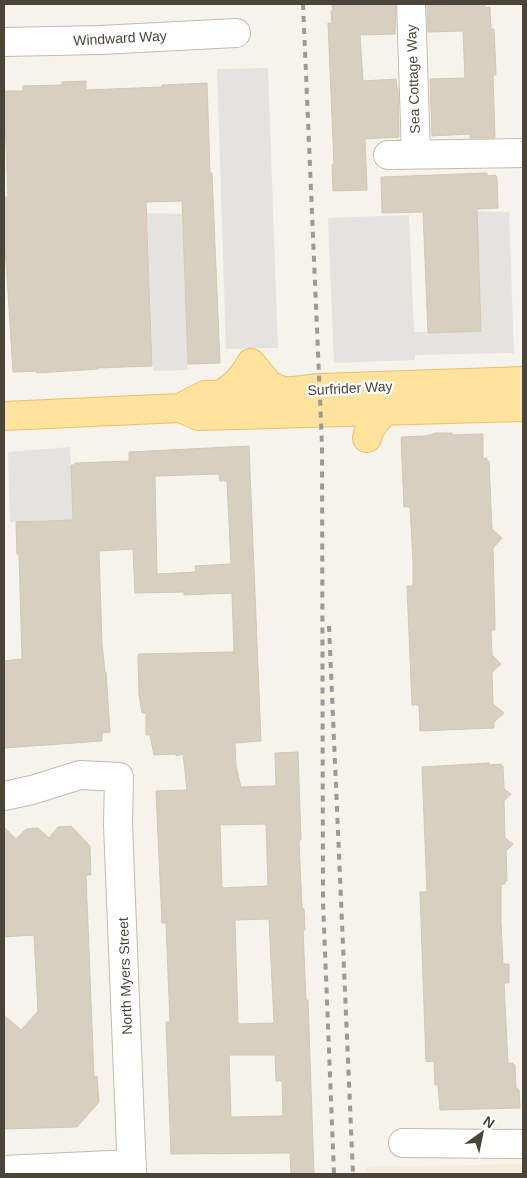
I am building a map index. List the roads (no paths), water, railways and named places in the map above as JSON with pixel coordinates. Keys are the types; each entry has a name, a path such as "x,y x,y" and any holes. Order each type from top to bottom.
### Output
{"main road":[{"name":"Surfrider Way","path":"4,416 180,408 205,395 285,392 320,388 523,381"},
{"name":"Surfrider Way","path":"180,408 199,416 523,407"},
{"path":"367,438 368,431 387,410"}],"street":[{"name":"Sea Cottage Way","path":"410,4 416,154"},
{"name":"Windward Way","path":"4,42 100,40 236,33"},
{"path":"388,155 523,153"},
{"name":"North Myers Street","path":"4,796 32,790 80,775 119,777 118,824 132,1169"},
{"path":"403,1143 523,1144"},
{"path":"4,1170 132,1169"}],"railway":[{"path":"303,4 322,445 323,902 334,1174"},
{"path":"329,626 353,1174"}]}
